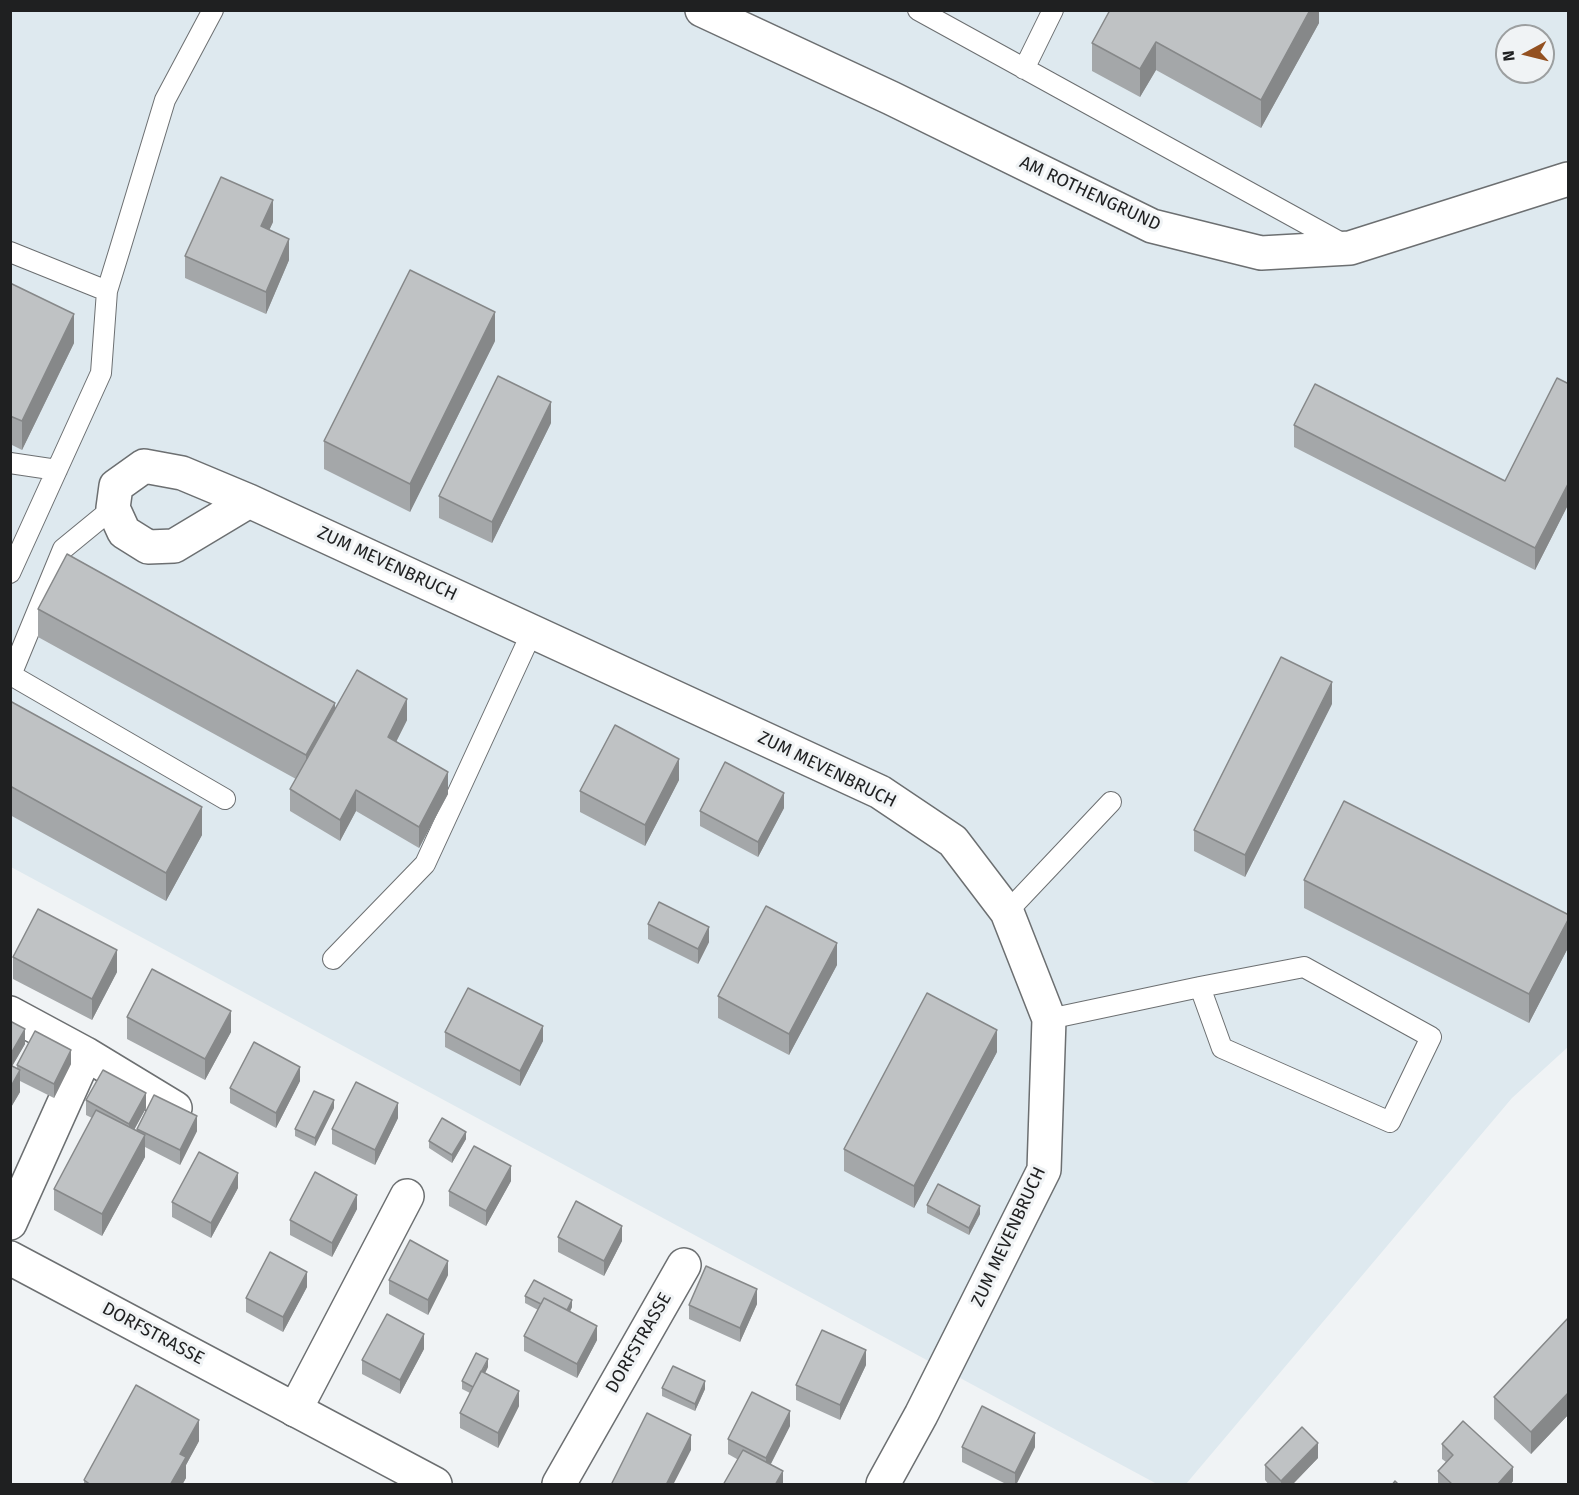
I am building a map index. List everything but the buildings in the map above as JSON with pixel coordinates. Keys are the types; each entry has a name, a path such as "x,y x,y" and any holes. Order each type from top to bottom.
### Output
{"street":[{"name":"AM ROTHENGRUND","path":"702,10 891,98 1152,226 1261,254 1350,248 1569,179"},
{"name":"ZUM MEVENBRUCH","path":"113,508 116,486 144,466 182,473 249,501 880,792 953,842 1007,912 1049,1019 1044,1170 921,1415 883,1485"},
{"path":"113,508 124,532 148,547 174,546 249,501"},
{"path":"10,1013 86,1054 175,1108"},
{"path":"10,1223 86,1054"},
{"path":"295,1410 406,1196"},
{"name":"DORFSTRASSE","path":"10,1258 435,1485"},
{"name":"DORFSTRASSE","path":"559,1485 684,1265"}],"lane":[{"path":"10,573 101,373 106,291 165,100 213,10"},
{"path":"918,10 1350,248"},
{"path":"1024,69 1053,10"},
{"path":"10,252 106,291"},
{"path":"10,463 57,470"},
{"path":"113,508 63,549 11,675 225,799"},
{"path":"333,959 425,864 532,632"},
{"path":"1007,912 1111,802"},
{"path":"1049,1019 1200,987 1304,967 1431,1036 1390,1122 1222,1048 1200,987"}],"shaded area":[{"path":"10,11 1568,11 1568,1047 1512,1098 1186,1484 1157,1484 11,867"}]}
